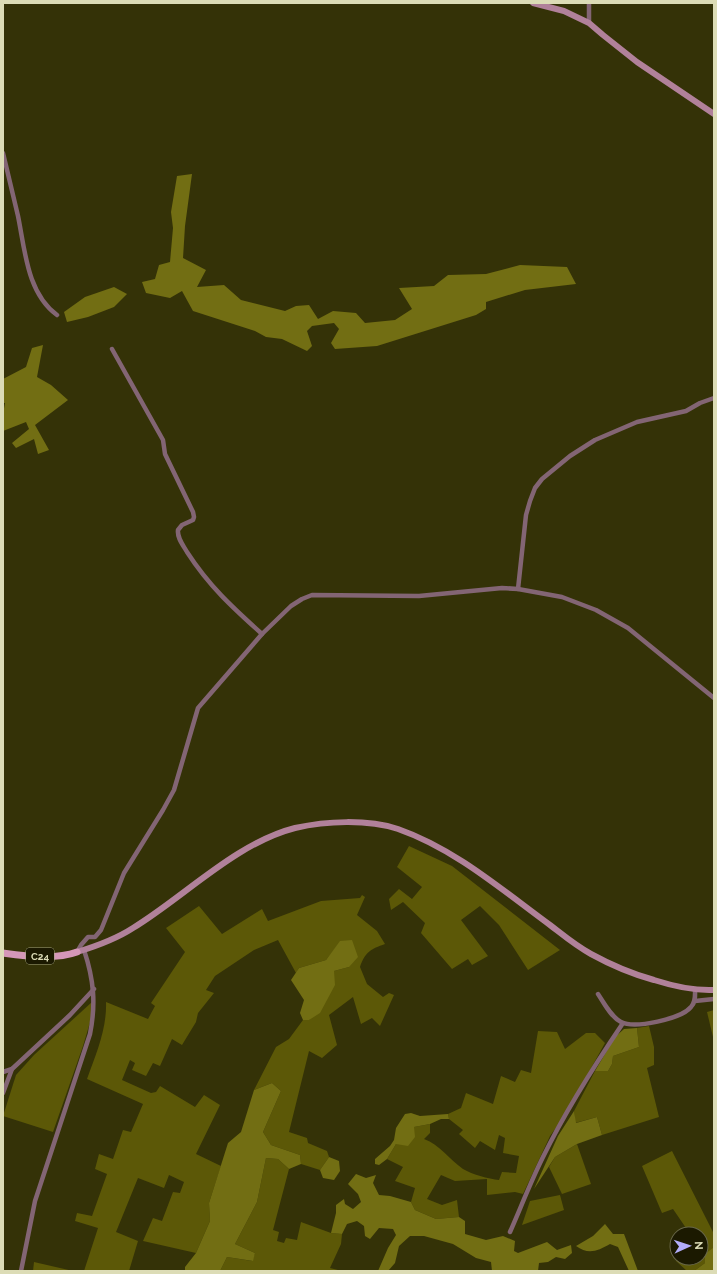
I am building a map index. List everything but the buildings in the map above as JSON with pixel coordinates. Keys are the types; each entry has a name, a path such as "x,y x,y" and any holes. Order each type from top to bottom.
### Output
{"main road":[{"path":"533,3 564,10 589,23 637,62 714,114"},
{"name":"C24","path":"3,953 17,955 57,956 81,951 112,941 132,929 239,854 272,837 294,829 319,824 346,822 372,824 397,829 444,849 464,862 579,947 600,959 638,976 662,983 694,989 714,990"}],"street":[{"path":"589,3 589,23"},
{"path":"3,153 28,271 40,298 48,309 57,316"},
{"path":"112,349 163,440 165,454 193,512 193,520 182,525 178,530 177,535 180,541 212,587 226,602 262,634"},
{"path":"518,589 526,515 535,488 542,479 570,456 595,440 637,422 686,411 700,403 714,398"},
{"path":"21,1271 35,1201 90,1034 94,1014 94,989 89,965 81,951 81,945 88,938 95,937 101,930 124,872 164,810 174,790 198,708 262,634 291,606 312,595 419,596 458,593 489,588 518,589 562,597 596,610 628,628 651,645 714,698"},
{"path":"3,1072 12,1069 70,1015 94,989"},
{"path":"598,994 613,1016 623,1023 634,1024 676,1016 687,1011 692,1006 694,1001 694,989"},
{"path":"694,1001 714,999"},
{"path":"510,1232 543,1156 593,1067 623,1023"},
{"path":"3,1093 12,1069"}],"shaded area":[{"path":"192,174 185,226 183,258 206,270 197,287 224,285 241,300 285,311 296,306 309,305 318,319 333,311 356,313 365,323 395,320 412,309 399,288 434,286 448,275 486,274 520,265 567,267 576,284 525,290 486,302 486,309 476,315 377,346 335,349 331,343 339,329 334,323 312,326 307,331 312,346 307,351 282,339 266,337 255,331 193,311 182,291 170,298 146,293 142,282 155,279 159,265 170,262 173,228 171,212 177,176"},
{"path":"114,287 127,294 114,307 88,317 67,322 64,312 85,297"},
{"path":"43,345 37,377 51,385 68,400 35,425 49,450 38,454 34,439 16,448 12,443 29,429 26,422 3,431 3,414 5,403 3,403 3,379 26,367 32,348"},
{"path":"409,846 452,866 560,950 528,970 499,925 480,906 461,920 488,956 472,965 468,959 452,969 421,933 425,923 403,902 391,910 389,899 399,889 412,899 422,887 397,867"},
{"path":"362,895 365,897 357,915 377,931 385,944 366,954 360,967 367,984 383,997 389,993 394,995 380,1026 372,1018 361,1024 353,997 329,1015 337,1045 322,1058 309,1051 289,1132 307,1138 308,1143 327,1151 329,1157 320,1170 301,1164 300,1155 271,1145 263,1132 281,1091 272,1083 254,1090 276,1047 289,1039 303,1020 309,1020 334,971 349,967 341,941 326,960 299,968 296,973 278,940 254,950 215,976 206,990 214,993 198,1013 196,1022 182,1045 172,1039 160,1066 153,1063 146,1076 132,1070 135,1063 130,1060 122,1080 151,1093 156,1092 160,1086 195,1107 204,1095 220,1105 196,1154 221,1166 209,1203 210,1221 196,1253 143,1241 153,1218 162,1221 173,1192 180,1193 184,1182 169,1175 164,1188 138,1178 116,1232 138,1241 129,1271 84,1271 98,1228 75,1221 77,1213 92,1216 107,1174 95,1169 99,1154 113,1159 123,1130 131,1132 143,1104 87,1079 103,1032 106,1002 148,1019 155,1006 151,1003 185,952 166,928 199,906 222,934 262,909 268,921 321,901 360,898"},
{"path":"352,940 358,957 349,967 334,971 335,985 320,1013 309,1020 303,1020 300,1013 304,1000 291,980 299,968 326,960 340,941"},
{"path":"92,1002 91,1019 83,1046 53,1132 3,1116 16,1075 34,1055"},
{"path":"714,1010 714,1041 707,1012"},
{"path":"649,1026 654,1047 654,1065 647,1068 659,1117 602,1135 597,1117 575,1123 574,1111 595,1071 608,1071 612,1064 613,1056 639,1047 637,1028"},
{"path":"637,1028 639,1047 613,1056 612,1064 608,1071 595,1071 615,1037 624,1029"},
{"path":"538,1031 557,1032 565,1049 586,1033 595,1033 605,1043 565,1115 550,1136 523,1194 515,1192 487,1195 487,1179 455,1181 441,1175 427,1199 442,1205 457,1200 459,1217 436,1219 415,1210 411,1202 415,1188 395,1181 403,1167 387,1159 396,1144 414,1127 430,1124 430,1133 424,1139 435,1145 466,1171 490,1179 499,1180 502,1172 516,1173 519,1156 503,1153 505,1138 499,1135 495,1150 480,1141 475,1148 459,1134 463,1130 449,1119 448,1114 461,1108 466,1093 493,1104 501,1076 515,1082 521,1070 531,1073"},
{"path":"272,1083 281,1091 263,1132 271,1145 300,1155 301,1164 289,1169 278,1159 266,1158 257,1202 235,1244 255,1253 253,1261 227,1257 220,1271 185,1271 185,1267 196,1253 210,1221 209,1203 228,1143 241,1132 254,1090"},
{"path":"574,1111 576,1123 597,1117 602,1135 577,1144 555,1157 534,1189 558,1136"},
{"path":"411,1113 420,1116 448,1114 449,1119 441,1119 430,1124 414,1127 415,1137 408,1146 396,1144 387,1159 379,1165 375,1164 375,1159 390,1146 394,1140 396,1128 405,1114"},
{"path":"577,1144 591,1184 562,1194 549,1167 555,1157"},
{"path":"672,1151 714,1234 714,1247 709,1251 709,1226 685,1226 673,1209 662,1213 642,1166"},
{"path":"329,1157 339,1161 340,1171 334,1180 323,1178 320,1170"},
{"path":"266,1158 278,1159 289,1169 273,1230 279,1232 277,1241 284,1243 286,1238 297,1240 301,1222 331,1233 342,1234 341,1244 330,1268 342,1271 220,1271 227,1257 252,1261 255,1253 235,1244 257,1202"},
{"path":"356,1174 366,1178 376,1175 373,1183 379,1195 390,1196 411,1202 415,1210 436,1219 459,1217 465,1221 465,1234 486,1240 503,1236 515,1241 514,1251 518,1253 547,1242 557,1250 571,1245 572,1253 565,1259 556,1257 548,1262 539,1263 538,1271 492,1271 491,1262 476,1258 453,1244 424,1236 410,1236 399,1246 395,1263 388,1271 378,1271 388,1248 396,1235 393,1229 379,1228 370,1239 365,1236 364,1226 357,1221 347,1224 342,1234 331,1233 336,1213 336,1205 344,1199 345,1204 353,1209 361,1202 358,1194 348,1184"},
{"path":"560,1195 564,1210 522,1225 530,1201"},
{"path":"605,1224 613,1234 624,1234 638,1271 629,1271 618,1247 610,1244 601,1249 589,1251 580,1249 576,1246 593,1236"},
{"path":"714,1247 714,1271 694,1271 701,1266 709,1266 709,1251"},
{"path":"34,1262 73,1271 33,1271"},
{"path":"682,1266 701,1266 694,1271 687,1271"}]}
